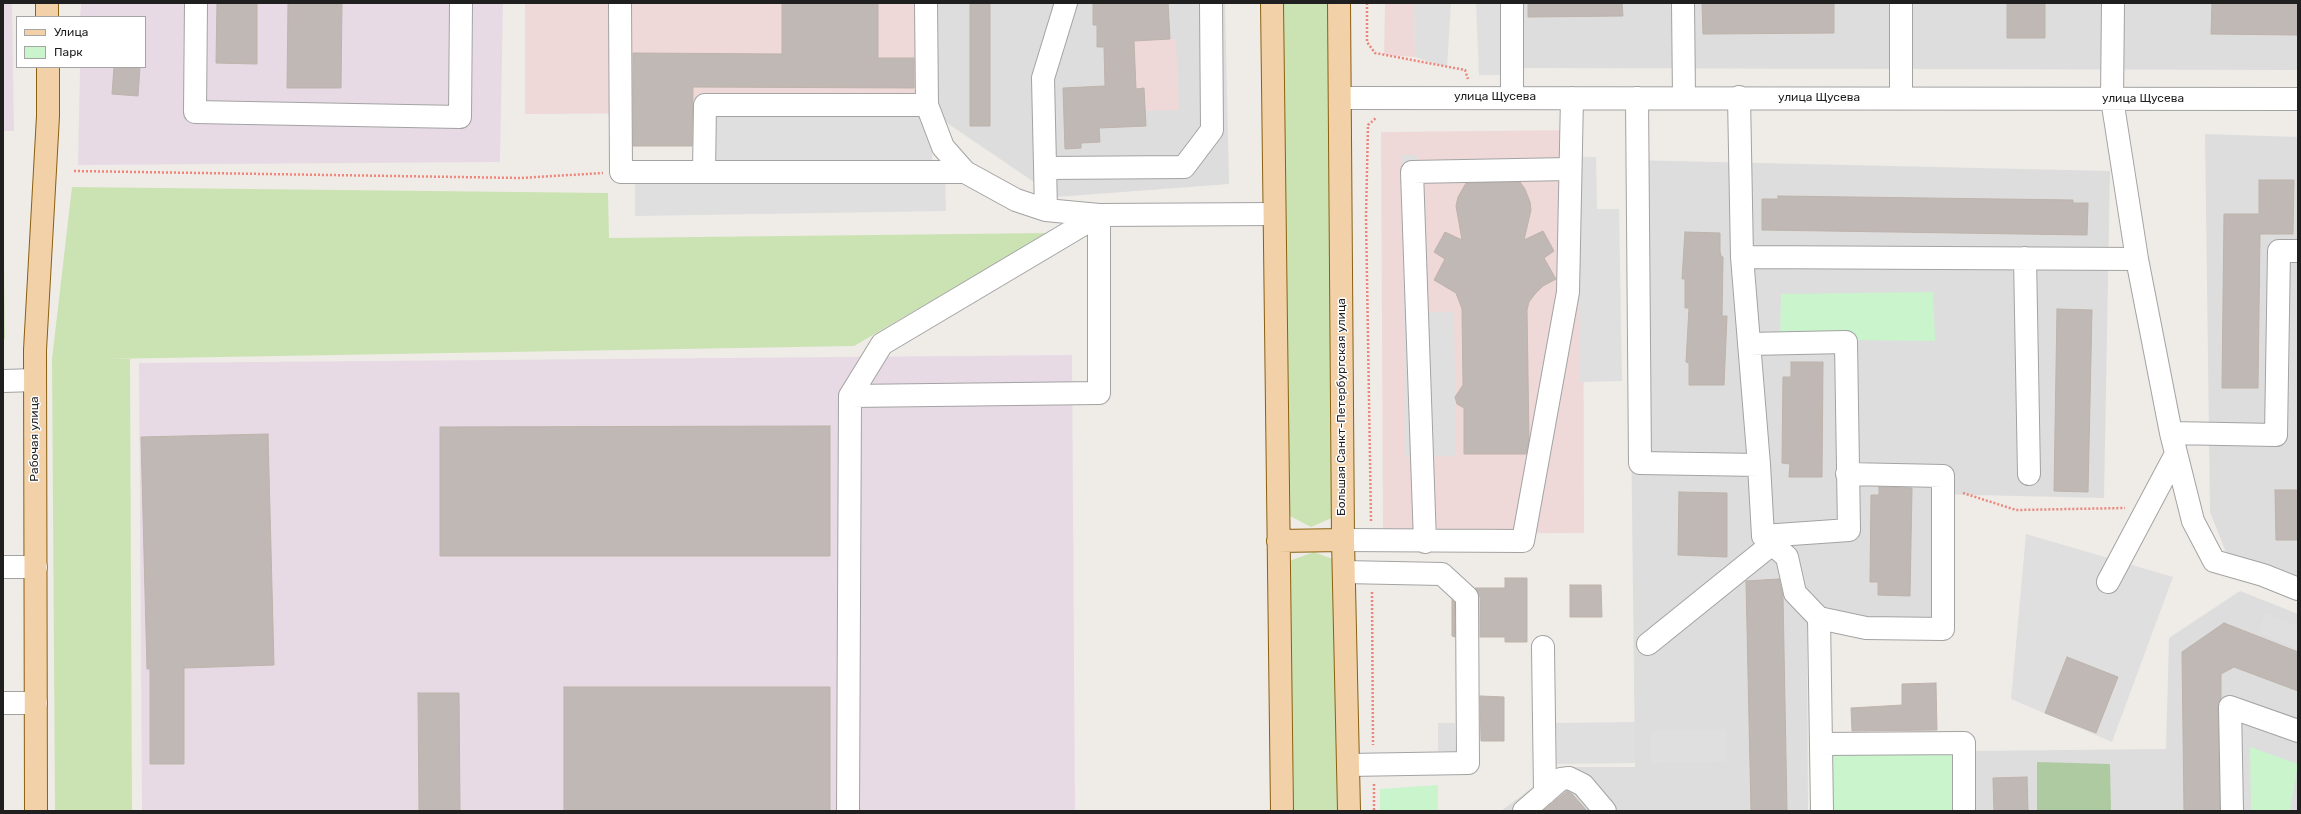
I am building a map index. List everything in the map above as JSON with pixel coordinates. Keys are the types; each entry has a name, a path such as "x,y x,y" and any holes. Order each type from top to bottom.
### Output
{"main road":[{"path":"47,3 47,16"},
{"path":"1272,3 1282,811"},
{"name":"Большая Санкт-Петербургская улица","path":"1339,3 1343,540 1348,811"},
{"name":"Рабочая улица","path":"36,811 35,380 48,116 48,68"},
{"path":"1278,541 1343,540"}],"street":[{"path":"196,3 194,112 460,117 461,3"},
{"path":"620,3 621,172 965,172"},
{"path":"926,3 927,104 943,147 965,172 1016,200 1046,210 1099,215 1274,214"},
{"path":"1046,210 1043,78 1066,3"},
{"path":"1046,168 1184,167 1212,130 1211,3"},
{"path":"1512,3 1512,97"},
{"path":"1683,3 1684,98"},
{"path":"1900,3 1901,98"},
{"path":"2113,3 2112,99 2137,259 2171,433 2193,521 2214,561 2263,575 2298,589"},
{"path":"1739,97 1742,257 1759,465 1768,540 1787,557 1795,593 1819,618 1866,628 1943,629 1943,476 1847,474"},
{"name":"улица Щусева","path":"1340,98 1739,97 2298,99"},
{"path":"1343,540 1425,542 1523,541 1568,292 1569,169 1572,98"},
{"path":"1637,98 1640,463 1759,465"},
{"path":"704,172 705,105 927,104"},
{"path":"1425,542 1412,172 1569,169"},
{"path":"848,811 850,396 882,344 1099,215"},
{"path":"850,396 1099,393 1099,215"},
{"path":"2171,433 2276,435 2279,251 2298,251"},
{"path":"1742,257 2137,259"},
{"path":"2025,258 2029,474"},
{"path":"1648,644 1768,540 1849,530 1846,342 1749,344"},
{"path":"3,381 35,380"},
{"path":"2108,582 2176,454"},
{"path":"3,567 36,567"},
{"path":"1344,572 1442,574 1467,597 1468,763 1348,765"},
{"path":"1819,618 1822,811"},
{"path":"1543,647 1545,793"},
{"path":"3,703 36,703"},
{"path":"2232,811 2230,707 2298,732"},
{"path":"1821,744 1964,743 1964,811"},
{"path":"1524,811 1561,779 1575,780 1583,785 1605,811"}],"path":[{"path":"1366,3 1367,42 1375,53 1465,70 1472,90 1472,97"},
{"path":"1372,541 1366,217 1368,125 1382,113"},
{"path":"74,170 520,178 621,172"},
{"path":"1943,486 2016,510 2147,508"},
{"path":"1371,573 1374,811"}],"shaded area":[{"path":"3,3 12,3 14,131 3,131"},
{"path":"81,3 503,3 500,162 78,165 80,68 146,68 146,16 80,16"},
{"path":"525,3 931,3 931,112 525,114"},
{"path":"931,3 1225,3 1229,184 1056,197 931,112"},
{"path":"1385,3 1414,3 1415,57 1384,55"},
{"path":"1414,3 1451,3 1447,67 1415,57"},
{"path":"1476,3 1503,3 1505,75 1479,75"},
{"path":"1524,3 2298,3 2298,70 1524,68"},
{"path":"1176,39 1179,110 1145,111 1144,89 1136,89 1135,52 1126,41"},
{"path":"706,117 932,117 932,163 706,162"},
{"path":"1583,130 1584,533 1383,534 1381,132"},
{"path":"2205,134 2298,137 2298,582 2227,555 2210,512"},
{"path":"1402,155 1417,155 1418,312 1454,312 1456,456 1406,457"},
{"path":"1576,157 1596,157 1597,209 1619,209 1622,381 1580,382"},
{"path":"1628,160 2110,171 2104,498 1931,494 1931,617 1807,626 1808,811 1501,811 1560,767 1635,767"},
{"path":"945,177 946,211 635,216 635,181"},
{"path":"1072,355 1075,811 142,811 139,363"},
{"path":"2026,534 2173,577 2112,742 2011,699"},
{"path":"2240,591 2298,614 2298,811 1972,811 1972,751 2166,749 2169,638"},
{"path":"2265,613 2298,626 2298,649 2258,633"},
{"path":"1635,722 1635,763 1557,764 1556,723"},
{"path":"1438,723 1455,723 1456,751 1438,751"},
{"path":"1726,729 1726,761 1651,763 1651,730"}],"green space":[{"path":"1282,3 1330,3 1334,517 1311,527 1288,515"},
{"path":"3,168 5,339 3,339"},
{"path":"72,187 608,193 609,238 1048,233 854,346 106,359 130,359 132,811 55,811 52,359"},
{"path":"1933,292 1935,341 1780,339 1781,294"},
{"path":"1314,552 1338,561 1342,811 1294,811 1289,561"},
{"path":"1960,747 1961,811 1827,811 1826,748"},
{"path":"2250,747 2298,764 2290,811 2251,811"},
{"path":"2037,762 2110,764 2111,811 2037,811"},
{"path":"1438,785 1438,811 1380,811 1380,789"}],"building":[{"path":"217,3 257,3 257,64 216,63"},
{"path":"288,3 342,3 341,88 287,88"},
{"path":"782,3 878,3 878,58 914,58 914,88 693,87 692,146 633,146 633,53 782,54"},
{"path":"970,3 990,3 990,126 970,126"},
{"path":"1093,3 1168,3 1170,39 1134,41 1136,89 1144,88 1146,126 1099,128 1100,142 1081,143 1081,148 1065,149 1063,88 1105,86 1104,47 1097,47 1097,25 1093,25"},
{"path":"1528,3 1622,3 1623,16 1528,17"},
{"path":"1702,3 1834,3 1834,33 1703,34"},
{"path":"2007,3 2045,3 2045,38 2007,38"},
{"path":"2212,3 2298,3 2298,35 2211,34"},
{"path":"114,68 140,68 138,96 112,94"},
{"path":"2259,180 2294,180 2293,234 2260,234 2258,388 2222,388 2224,214 2259,214"},
{"path":"1520,182 1525,189 1530,202 1531,210 1524,240 1543,231 1554,251 1544,258 1556,279 1543,286 1535,294 1529,302 1527,310 1529,440 1526,454 1464,454 1464,408 1457,404 1455,397 1463,385 1462,309 1456,293 1434,280 1445,259 1434,252 1445,232 1462,240 1456,206 1458,197 1466,183"},
{"path":"1778,196 2073,200 2073,203 2088,203 2087,235 1762,230 1762,199 1778,199"},
{"path":"1685,232 1720,233 1720,251 1721,256 1723,257 1722,316 1727,316 1724,385 1689,385 1689,363 1686,362 1689,308 1685,308 1685,279 1682,279"},
{"path":"2057,309 2092,310 2088,492 2054,491"},
{"path":"1791,362 1823,362 1822,477 1789,477 1790,464 1782,463 1783,377 1791,377"},
{"path":"830,426 830,556 440,556 440,427"},
{"path":"268,434 274,665 184,668 184,764 150,764 150,669 147,669 141,437"},
{"path":"1879,487 1912,488 1910,596 1878,595 1878,582 1870,582 1871,495 1879,495"},
{"path":"2275,490 2298,490 2298,540 2276,540"},
{"path":"1679,492 1727,493 1727,557 1678,555"},
{"path":"1505,578 1527,578 1527,642 1505,642 1505,637 1480,637 1480,597 1475,588 1505,588"},
{"path":"1779,579 1783,596 1787,811 1751,811 1746,581"},
{"path":"1570,585 1601,585 1602,617 1570,617"},
{"path":"1452,600 1455,603 1455,637 1452,636"},
{"path":"2224,623 2298,652 2298,691 2234,667 2221,674 2221,699 2218,707 2220,811 2184,811 2182,652"},
{"path":"2067,657 2118,677 2096,733 2045,713"},
{"path":"1936,683 1937,730 1852,731 1851,708 1902,705 1902,684"},
{"path":"564,687 830,687 830,811 564,811"},
{"path":"418,693 459,693 460,811 419,811"},
{"path":"1480,696 1504,697 1504,741 1481,741"},
{"path":"2027,777 2028,811 1994,811 1993,778"},
{"path":"1567,791 1572,794 1587,811 1543,811"}]}
